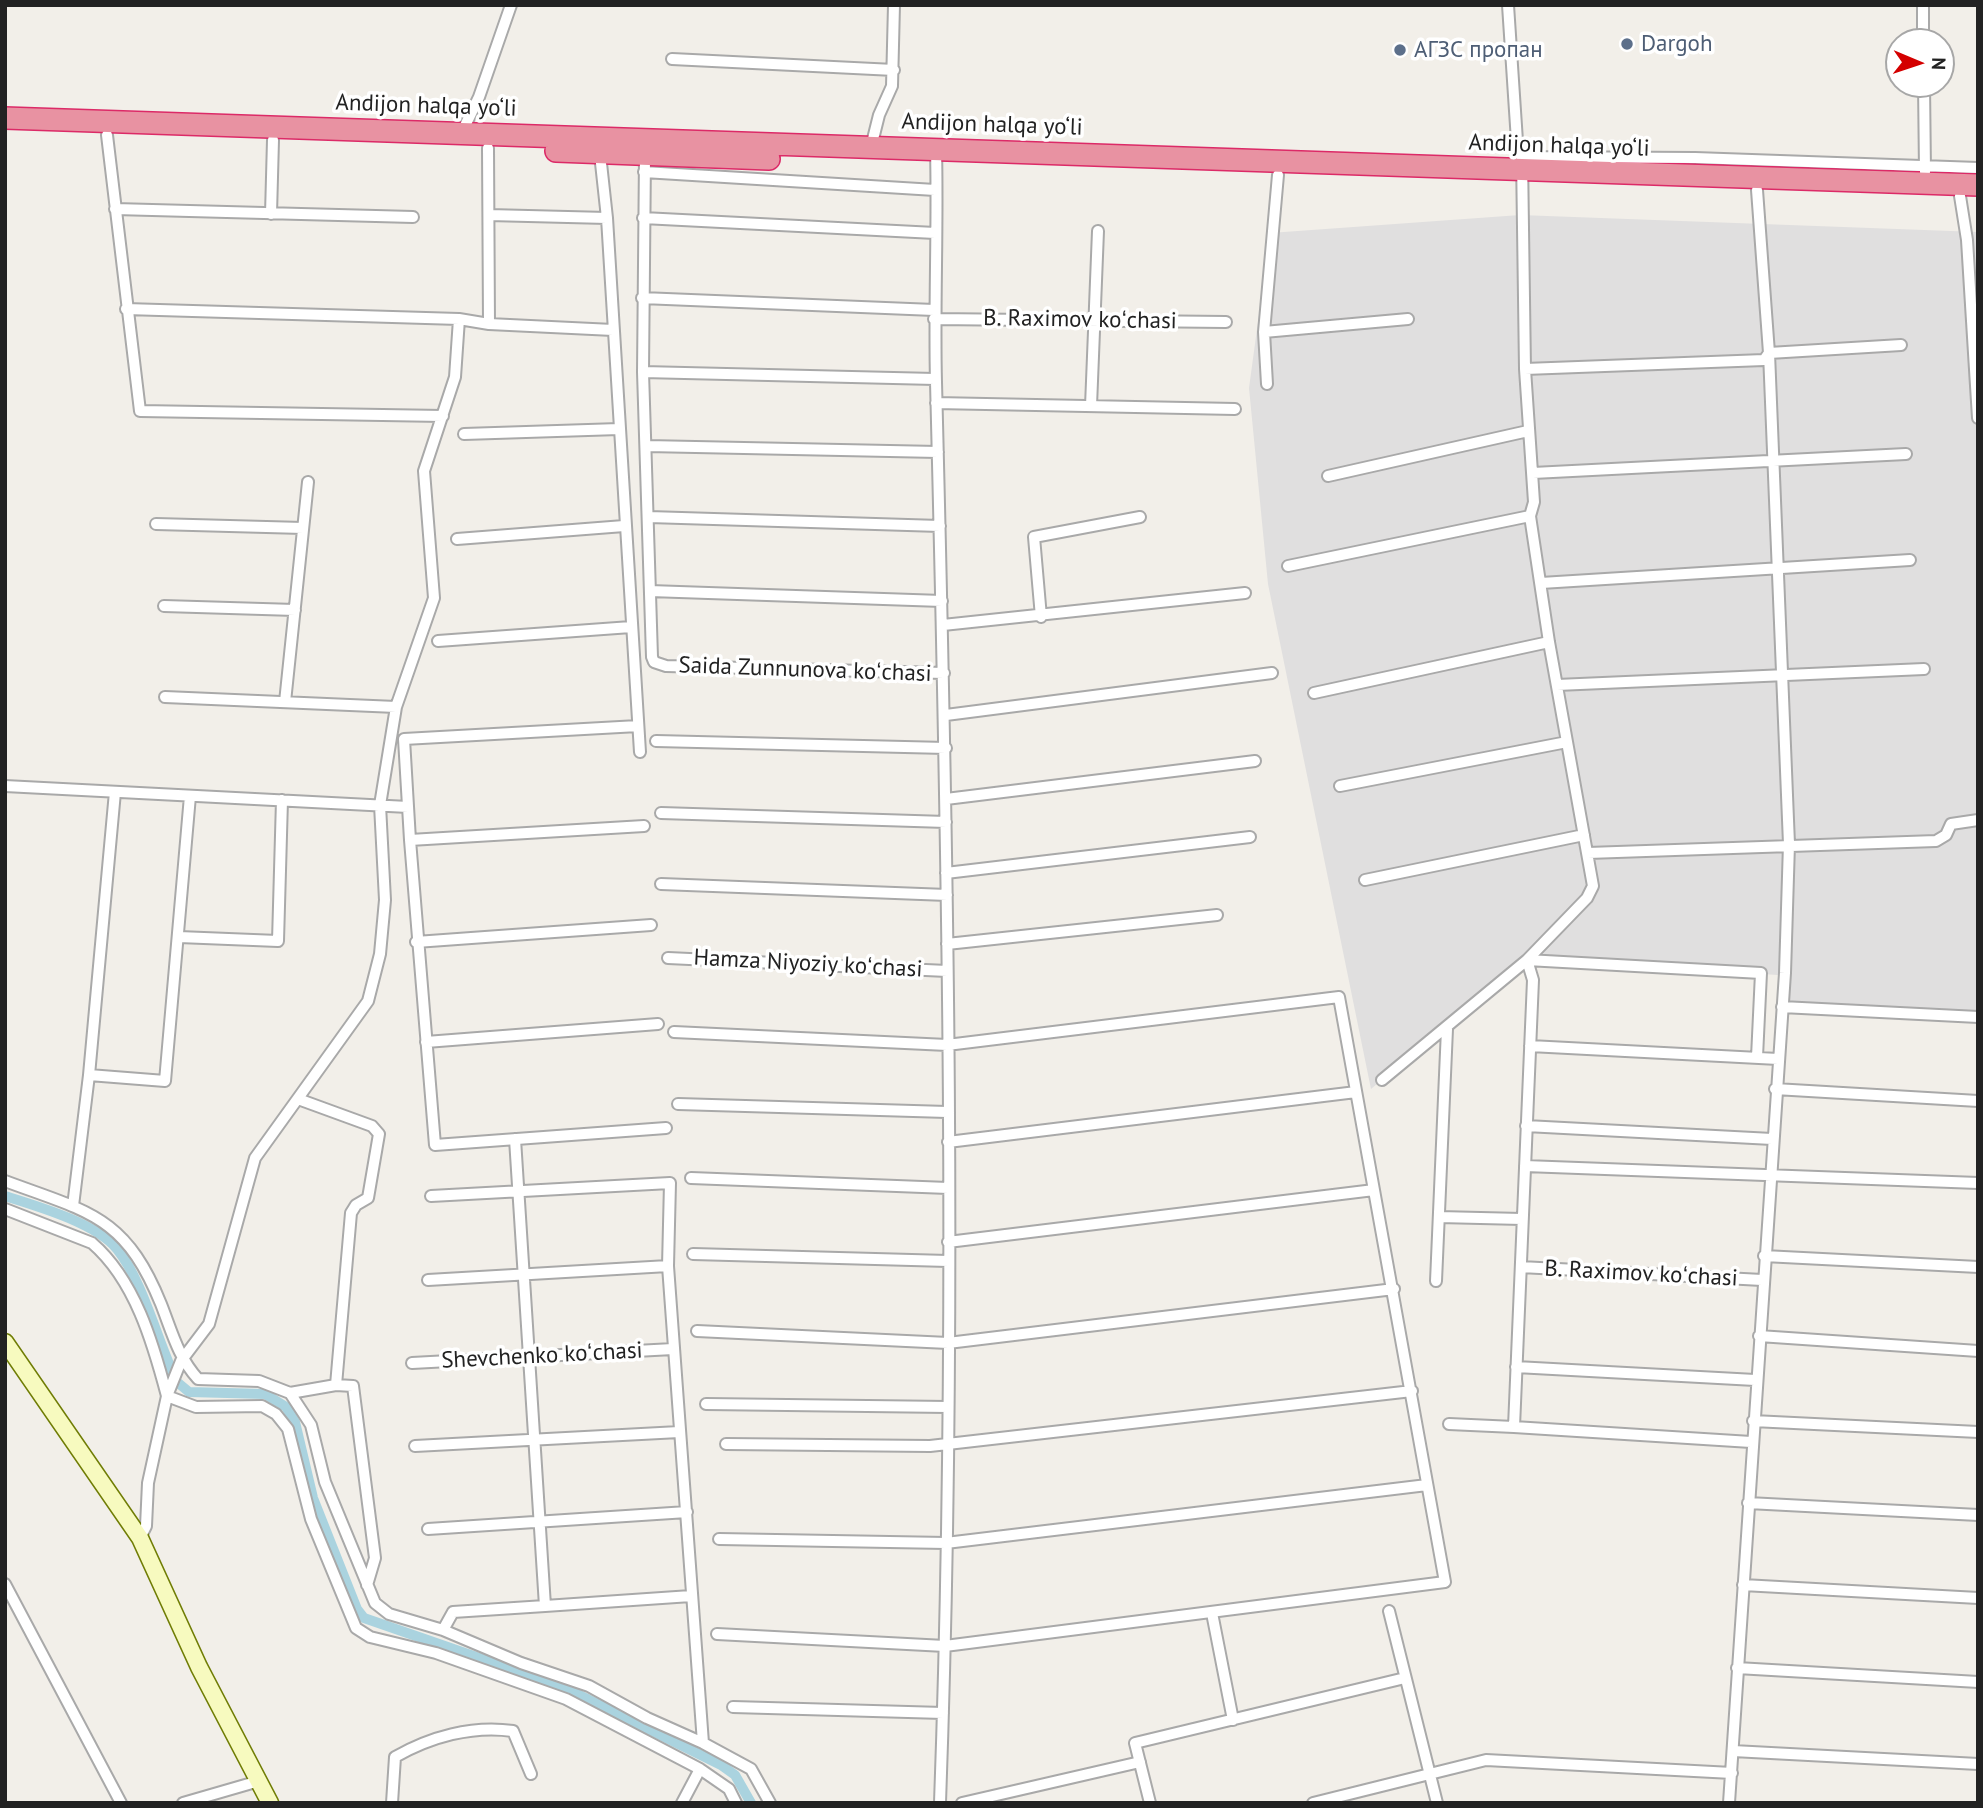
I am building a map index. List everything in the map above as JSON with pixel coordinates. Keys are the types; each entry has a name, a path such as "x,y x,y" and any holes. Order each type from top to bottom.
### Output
{"highway":[{"name":"Andijon halqa yo‘li","path":"5,118 872,148 936,156 1278,174 1522,171 1757,190 1972,193"},
{"name":"Andijon halqa yo‘li","path":"5,132 488,148 600,154 644,164 936,156 1522,171 1925,175 1972,193"}],"street":[{"path":"461,134 479,97 512,5"},
{"path":"872,148 879,115 892,86 894,5"},
{"path":"1382,1080 1527,960 1587,898 1593,887 1549,642 1530,516 1534,502 1525,369 1522,171 1517,141 1508,5"},
{"path":"1923,5 1923,28"},
{"path":"672,59 894,70"},
{"path":"1924,98 1925,175 1978,168"},
{"path":"107,135 140,411 443,416"},
{"path":"271,214 273,140"},
{"path":"488,148 489,324"},
{"path":"600,154 607,218 640,752"},
{"path":"936,156 934,314 946,715 948,1142 948,1407 940,1803"},
{"path":"936,190 644,164 643,372 650,591 942,601"},
{"path":"1266,384 1265,332 1278,174"},
{"path":"1729,1803 1755,1380 1785,974 1789,844 1769,353 1757,190"},
{"path":"1972,193 1967,240 1978,418"},
{"path":"115,209 413,218"},
{"path":"489,215 607,218"},
{"path":"643,218 935,233"},
{"path":"1091,406 1098,232"},
{"name":"B. Raximov koʻchasi","path":"642,299 1094,321 1226,322"},
{"path":"126,309 459,319 489,324 613,330"},
{"path":"139,1538 146,1526 148,1483 168,1392 181,1361 209,1324 255,1158 368,1001 380,954 385,900 380,805 396,707 434,598 424,471 455,377 459,319"},
{"path":"1265,332 1408,319"},
{"path":"1769,353 1901,345"},
{"path":"1525,369 1764,360 1769,353"},
{"path":"643,372 936,379"},
{"path":"936,403 1235,409"},
{"path":"464,433 619,429"},
{"path":"1328,475 1528,431"},
{"path":"647,446 938,452"},
{"path":"1533,473 1906,454"},
{"path":"285,702 308,482"},
{"path":"1289,566 1530,516"},
{"path":"649,517 940,526"},
{"path":"1041,617 1034,537 1140,517"},
{"path":"156,524 303,528"},
{"path":"457,539 624,526"},
{"path":"1541,583 1777,570 1910,559"},
{"name":"Saida Zunnunova koʻchasi","path":"650,591 652,657 654,662 666,666 944,673"},
{"path":"943,625 1041,617 1245,593"},
{"path":"164,606 295,610"},
{"path":"438,641 631,627"},
{"path":"1314,693 1549,642"},
{"path":"1557,685 1924,669"},
{"path":"946,715 1272,673"},
{"path":"165,697 396,707"},
{"path":"638,726 404,739 416,942 435,1145 666,1128"},
{"path":"656,741 946,748"},
{"path":"1340,786 1567,741"},
{"path":"946,799 1255,761"},
{"path":"5,786 408,807"},
{"path":"73,1206 89,1075 116,792"},
{"path":"89,1075 165,1081 190,796"},
{"path":"179,937 278,941 282,800"},
{"path":"661,813 946,822"},
{"path":"1588,853 1936,841 1946,835 1951,824 1978,820"},
{"path":"410,840 644,826"},
{"path":"1365,880 1584,835"},
{"path":"946,873 1250,836"},
{"path":"661,884 947,895"},
{"path":"947,944 1217,915"},
{"path":"416,942 651,925"},
{"name":"Hamza Niyoziy koʻchasi","path":"668,958 947,971"},
{"path":"1527,960 1785,974"},
{"path":"1514,1427 1533,979 1527,960"},
{"path":"1757,1056 1761,973"},
{"path":"674,1032 947,1045 1339,997 1445,1582 945,1646 717,1634"},
{"path":"1782,1007 1978,1017"},
{"path":"426,1042 658,1024"},
{"path":"1436,1281 1447,1028"},
{"path":"1530,1046 1778,1059"},
{"path":"1775,1089 1978,1101"},
{"path":"948,1142 1356,1092"},
{"path":"298,1100 372,1126 379,1135 368,1198 356,1205 351,1213 336,1385"},
{"path":"678,1104 947,1112"},
{"path":"1527,1126 1772,1139"},
{"path":"515,1139 545,1606"},
{"path":"1525,1166 1752,1177 1769,1175 1978,1183"},
{"path":"691,1178 948,1188"},
{"path":"5,1181 73,1206 110,1225 130,1244 149,1275 181,1361 198,1380 259,1381 290,1393 336,1385 353,1386 375,1558 367,1585"},
{"path":"431,1196 670,1183 668,1266 703,1743"},
{"path":"948,1241 1374,1190"},
{"path":"5,1209 92,1243 102,1252 124,1277 168,1392 196,1407 262,1406 276,1414 288,1429 311,1519 356,1628 370,1637 436,1653 566,1699 700,1769 729,1789 736,1803"},
{"path":"1439,1217 1522,1219"},
{"path":"693,1254 948,1261"},
{"path":"1764,1256 1978,1266"},
{"path":"428,1280 668,1266"},
{"name":"B. Raximov koʻchasi","path":"1521,1267 1762,1280"},
{"path":"697,1331 948,1343 1394,1289"},
{"path":"1759,1336 1978,1351"},
{"path":"5,1342 139,1538 199,1667 270,1803"},
{"name":"Shevchenko koʻchasi","path":"412,1363 673,1349"},
{"path":"1516,1367 1755,1380"},
{"path":"726,1444 930,1446 1412,1391"},
{"path":"290,1393 311,1425 325,1482 375,1603 389,1614 443,1630 520,1662 589,1686 647,1718 703,1743 751,1769 770,1803"},
{"path":"706,1404 948,1407"},
{"path":"1753,1421 1978,1432"},
{"path":"1449,1424 1751,1442"},
{"path":"415,1446 679,1432"},
{"path":"719,1539 946,1543 1427,1485"},
{"path":"1748,1503 1978,1515"},
{"path":"428,1530 687,1512"},
{"path":"5,1584 121,1803"},
{"path":"1743,1585 1978,1598"},
{"path":"443,1630 453,1612 691,1596"},
{"path":"1389,1611 1437,1803"},
{"path":"1212,1613 1233,1720"},
{"path":"1737,1668 1978,1682"},
{"path":"1150,1803 1135,1743 1405,1678"},
{"path":"733,1707 943,1713"},
{"path":"392,1803 395,1757 421,1743 445,1736 493,1728 513,1731 531,1774"},
{"path":"1733,1751 1978,1764"},
{"path":"1313,1803 1486,1760 1731,1773"},
{"path":"962,1803 1140,1762"},
{"path":"682,1803 700,1769"},
{"path":"183,1803 259,1781"}],"shaded area":[{"path":"1520,215 1978,232 1978,1012 1778,1002 1778,975 1523,960 1371,1089 1268,584 1249,388 1270,233"}],"waterway":[{"path":"5,1196 81,1223 117,1249 135,1278 177,1382 189,1392 265,1394 286,1407 295,1422 313,1498 357,1609 364,1618 563,1687 721,1765 735,1775 751,1803"}],"place":[{"name":"Dargoh","path":"1627,44"},
{"name":"АГЗС пропан","path":"1400,50"}]}
